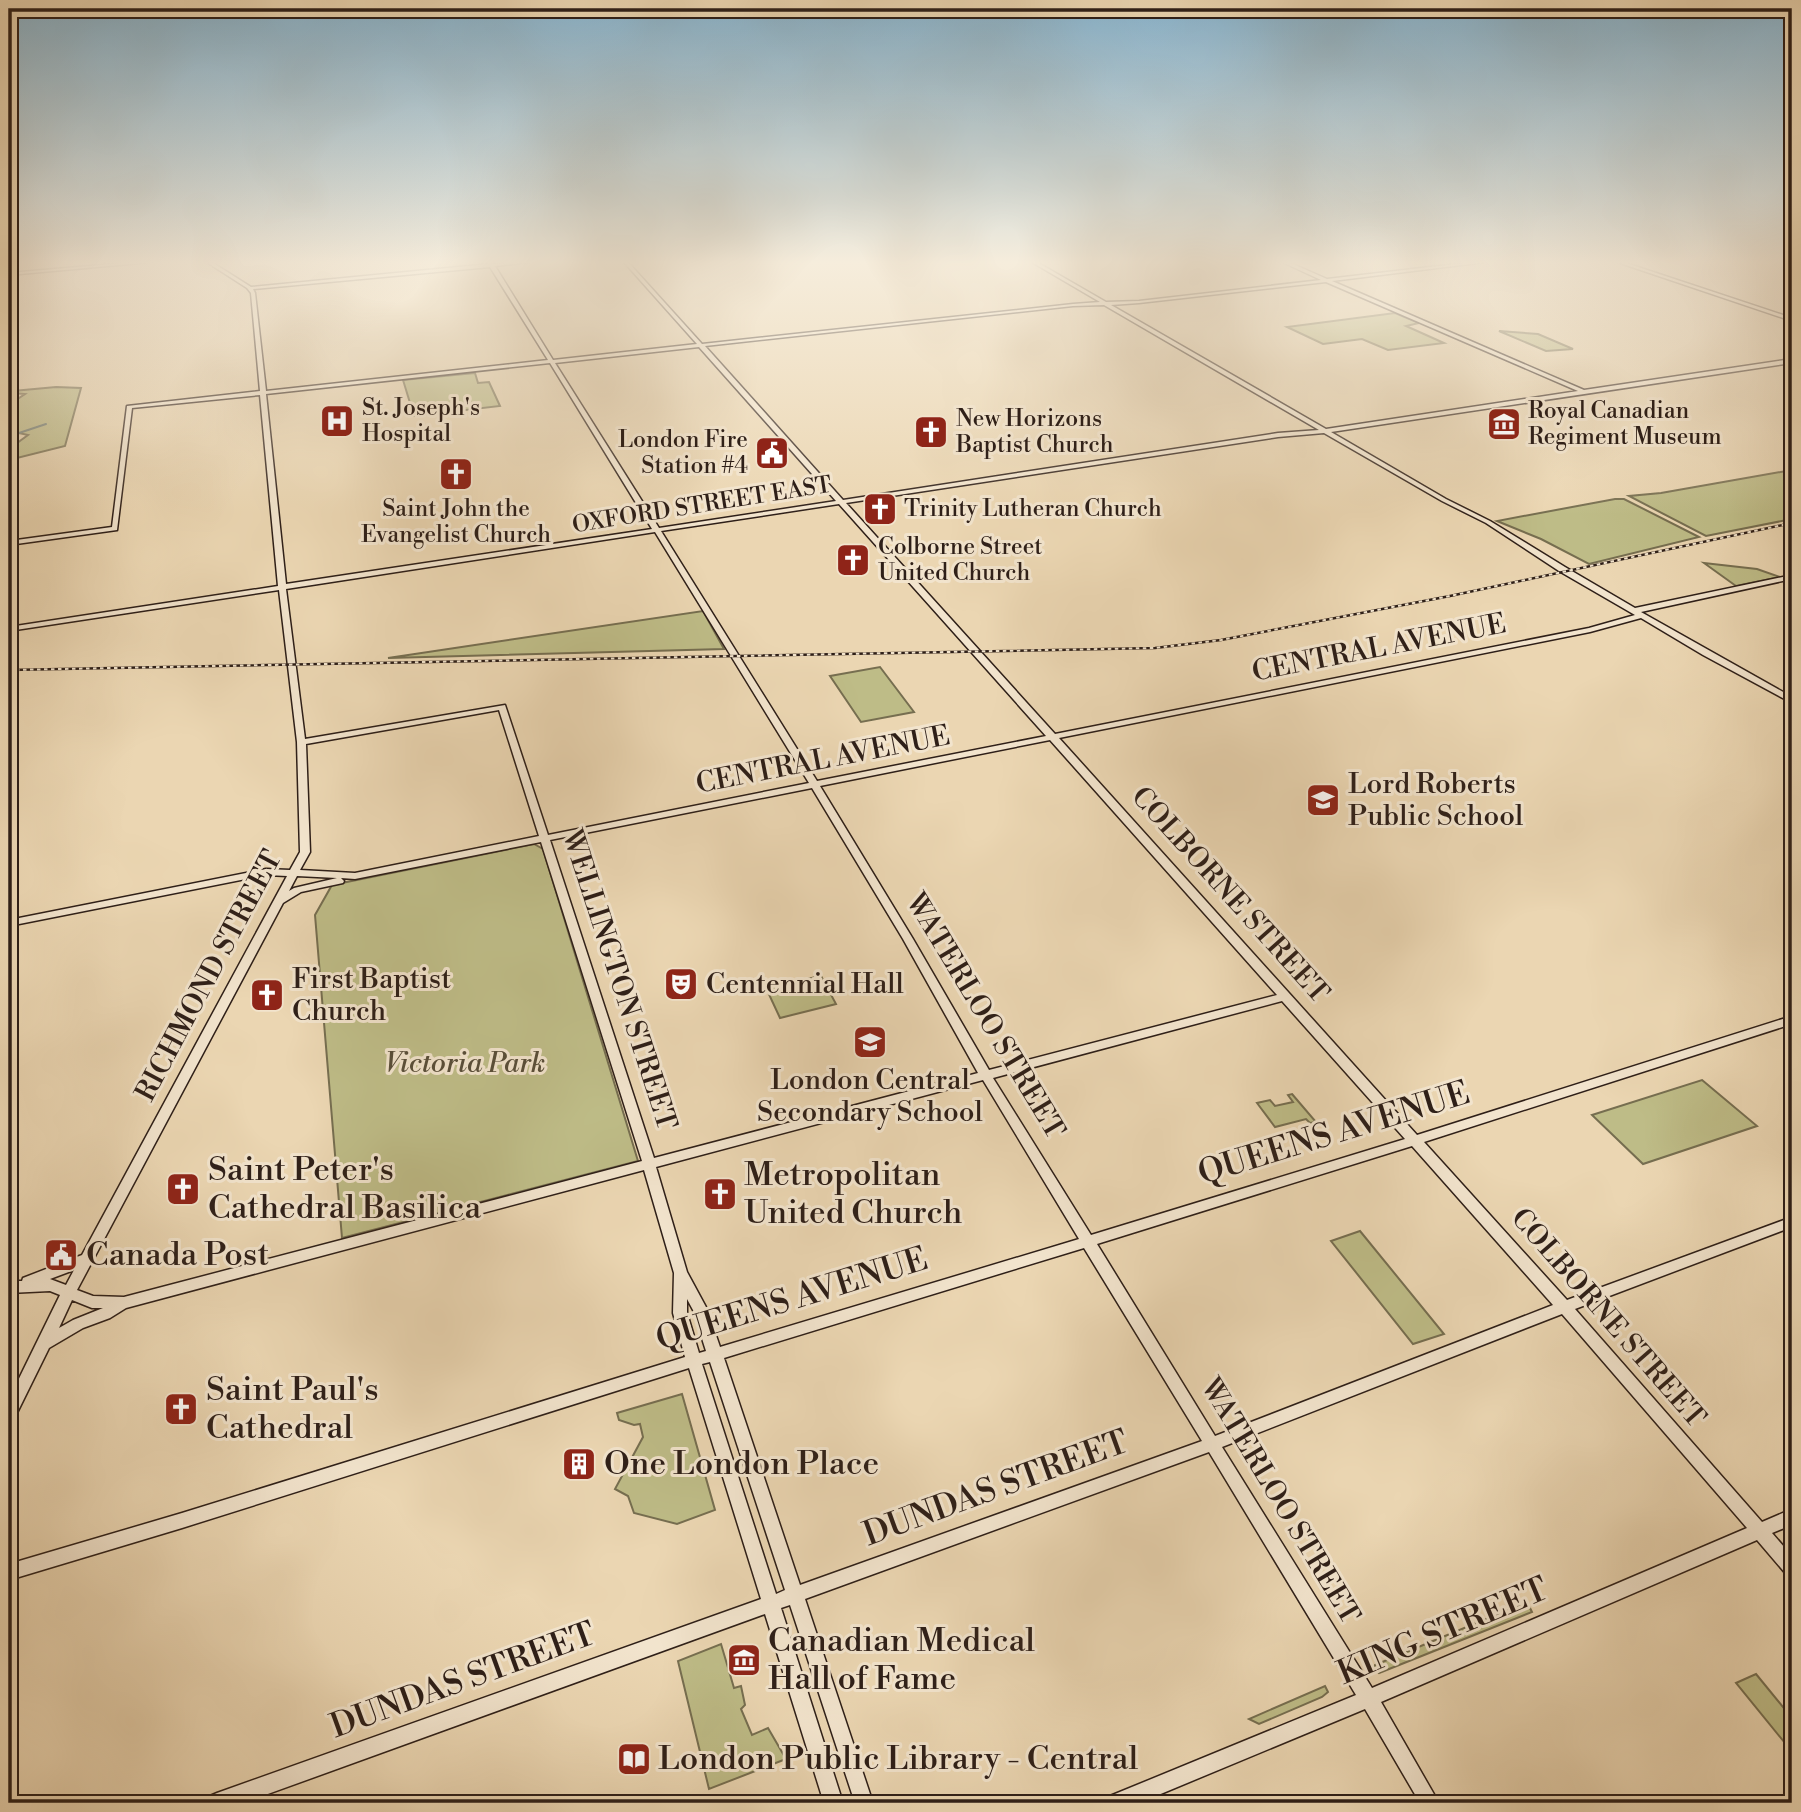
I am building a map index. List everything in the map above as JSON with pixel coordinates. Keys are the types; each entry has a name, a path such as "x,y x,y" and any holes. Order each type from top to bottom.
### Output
{"street":[{"name":"RICHMOND STREET","path":"9,1414 69,1292 296,873 306,848 301,742 259,346"},
{"name":"WATERLOO STREET","path":"542,346 908,939 986,1076 1430,1803"},
{"name":"COLBORNE STREET","path":"700,346 1564,1307 1792,1568"},
{"path":"9,543 115,530 130,407 704,346"},
{"path":"1177,346 1792,700"},
{"path":"1477,346 1585,392"},
{"name":"OXFORD STREET EAST","path":"9,629 1792,361"},
{"name":"OXFORD STREET EAST","path":"1276,437 1326,431"},
{"path":"1304,435 1342,440"},
{"name":"CENTRAL AVENUE","path":"9,923 266,872 355,876 1590,630 1637,613 1792,577"},
{"name":"WELLINGTON STREET","path":"301,742 502,706 649,1164 680,1272 700,1309 864,1803"},
{"path":"279,902 298,890 355,876"},
{"path":"43,1345 78,1324 105,1314 124,1303 1286,996"},
{"name":"QUEENS AVENUE","path":"9,1572 126,1539 715,1354 1415,1141 1792,1020"},
{"name":"DUNDAS STREET","path":"217,1803 1186,1454 1564,1307 1792,1222"},
{"path":"12,1287 87,1259"},
{"name":"WELLINGTON STREET","path":"680,1272 681,1313 694,1361 834,1803"},
{"path":"12,1287 51,1285 92,1302 124,1303"},
{"name":"KING STREET","path":"1117,1803 1489,1648 1792,1517"}],"green space":[{"path":"1378,346 1424,346 1388,350"},
{"path":"1533,346 1565,346 1573,349 1546,351"},
{"path":"475,373 478,383 489,382 500,406 414,416 403,380"},
{"path":"56,387 81,388 65,446 9,460 9,449 28,435 19,433 9,436 9,399 25,394 11,393"},
{"path":"1792,470 1792,519 1706,536 1629,496 1661,493"},
{"path":"1624,499 1699,537 1589,564 1541,539 1497,521"},
{"path":"1704,563 1757,569 1780,577 1736,586"},
{"path":"703,611 724,649 388,658"},
{"path":"880,667 914,712 861,722 830,676"},
{"name":"Victoria Park","path":"534,844 543,849 638,1161 342,1238 315,915 332,885"},
{"path":"821,976 836,1004 780,1018 766,988"},
{"path":"1702,1080 1757,1126 1643,1164 1592,1115"},
{"path":"1292,1094 1316,1122 1310,1123 1306,1119 1275,1127 1257,1103 1270,1100 1275,1106 1293,1102 1288,1095"},
{"path":"1360,1231 1444,1334 1413,1344 1331,1241"},
{"path":"682,1394 715,1510 677,1524 634,1513 628,1496 615,1489 643,1437 640,1424 634,1425 619,1420 617,1413"},
{"path":"1527,1602 1532,1612 1379,1673 1374,1669 1375,1665"},
{"path":"721,1644 734,1688 741,1686 745,1705 741,1709 752,1735 768,1728 786,1759 709,1789 678,1661"},
{"path":"1756,1674 1792,1718 1792,1746 1789,1748 1736,1683"},
{"path":"1325,1686 1328,1692 1322,1697 1259,1724 1249,1719"}],"waterway":[{"path":"19,433 46,424"}],"railway":[{"path":"9,670 1155,648 1221,640 1450,596 1792,523"}],"place":[{"name":"St. Joseph's Hospital","path":"337,421"},
{"name":"Royal Canadian Regiment Museum","path":"1504,424"},
{"name":"New Horizons Baptist Church","path":"931,432"},
{"name":"London Fire Station #4","path":"772,453"},
{"name":"Saint John the Evangelist Church","path":"456,474"},
{"name":"Trinity Lutheran Church","path":"880,509"},
{"name":"Colborne Street United Church","path":"853,560"},
{"name":"Lord Roberts Public School","path":"1323,800"},
{"name":"Centennial Hall","path":"681,984"},
{"name":"First Baptist Church","path":"267,995"},
{"name":"London Central Secondary School","path":"870,1042"},
{"name":"Saint Peter's Cathedral Basilica","path":"183,1189"},
{"name":"Metropolitan United Church","path":"720,1194"},
{"name":"Canada Post","path":"61,1255"},
{"name":"Saint Paul's Cathedral","path":"181,1409"},
{"name":"One London Place","path":"579,1464"},
{"name":"Canadian Medical Hall of Fame","path":"744,1660"},
{"name":"London Public Library - Central","path":"634,1759"}]}
